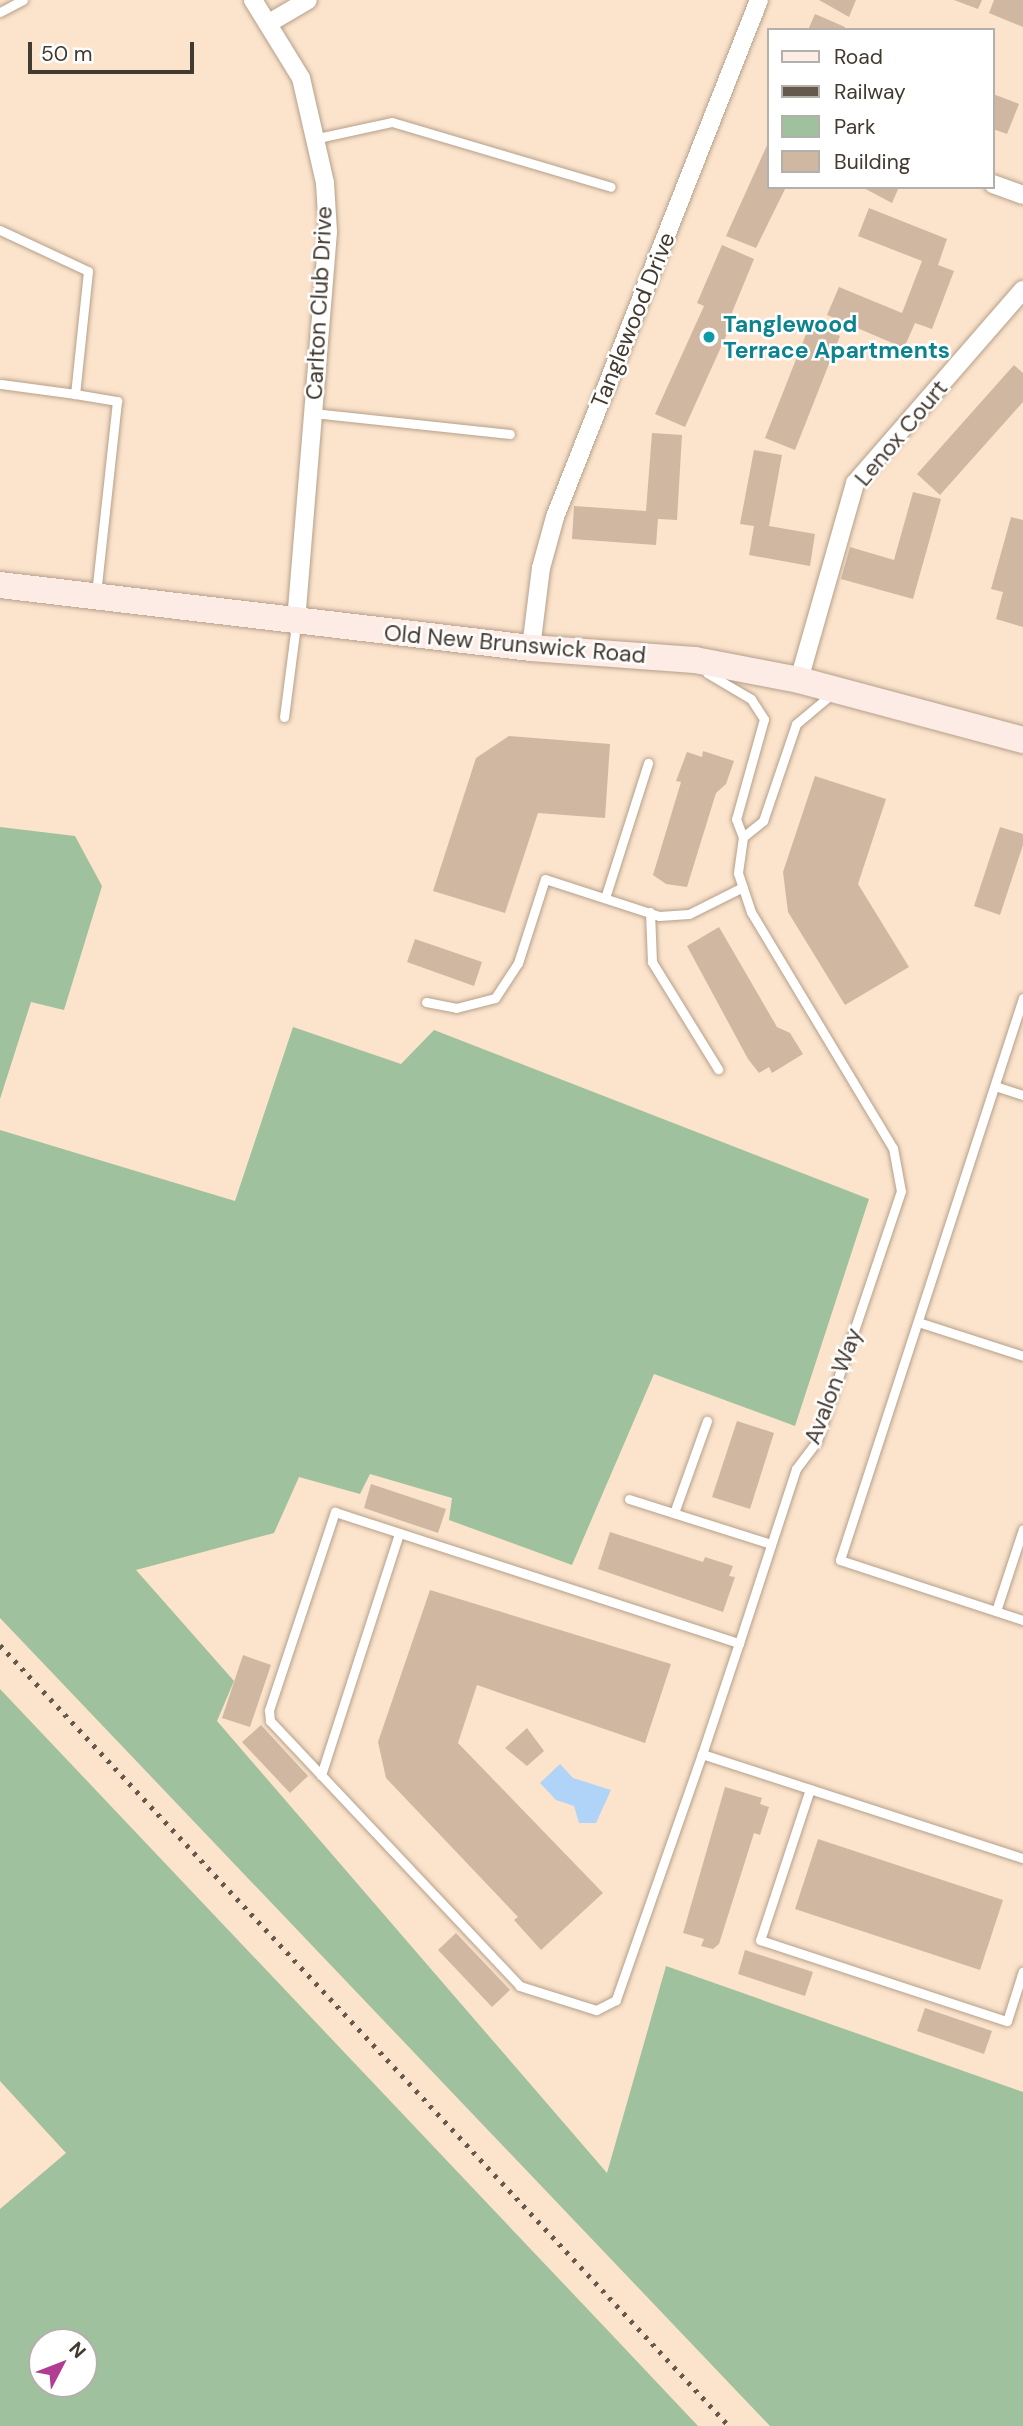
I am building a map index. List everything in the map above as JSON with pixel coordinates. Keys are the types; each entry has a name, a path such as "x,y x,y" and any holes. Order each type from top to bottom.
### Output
{"main road":[{"name":"Old New Brunswick Road","path":"0,585 531,648 673,658 799,680 1023,740"}],"street":[{"name":"Carlton Club Drive","path":"253,0 301,78 318,138 328,232 296,622"},
{"path":"269,23 308,0"},
{"name":"Tanglewood Drive","path":"531,648 541,568 555,517 759,0"},
{"path":"995,185 1023,195"},
{"name":"Lenox Court","path":"799,680 855,483 1023,290"}],"lane":[{"path":"0,12 23,0"},
{"path":"318,138 392,122 611,187"},
{"path":"0,230 89,271 75,394"},
{"path":"1,384 117,401 96,596"},
{"path":"313,413 510,434"},
{"path":"284,717 296,622"},
{"name":"Avalon Way","path":"399,1532 335,1512 269,1710 270,1721 520,1986 596,2010 616,2000 623,1986 796,1469 817,1441 901,1191 901,1175 893,1148 751,912 738,873 743,837 736,819 764,719 751,699 729,684 673,658"},
{"path":"743,837 763,821 796,724 838,690"},
{"path":"605,898 648,764"},
{"path":"426,1002 456,1008 495,998 518,963 545,879 650,912 689,915 743,887"},
{"path":"650,912 652,962 718,1069"},
{"path":"1023,998 840,1560 1023,1620"},
{"path":"995,1086 1023,1095"},
{"path":"918,1322 1023,1356"},
{"path":"674,1513 707,1421"},
{"path":"629,1499 771,1544"},
{"path":"996,1611 1023,1528"},
{"path":"321,1775 399,1532 739,1643"},
{"path":"702,1755 1023,1858"},
{"path":"810,1789 760,1940 1007,2021 1023,1970"}],"green space":[{"path":"0,827 75,836 102,886 64,1010 31,1002 0,1099"},
{"path":"293,1027 401,1064 434,1030 869,1199 795,1426 654,1374 572,1565 449,1520 452,1498 370,1474 360,1494 299,1477 274,1533 136,1570 234,1681 217,1721 607,2173 666,1966 1023,2092 1023,2426 770,2426 0,1618 0,1130 235,1201"},
{"path":"0,1689 698,2426 0,2426 0,2209 66,2153 0,2081"}],"water":[{"path":"560,1764 573,1778 611,1790 596,1823 579,1823 574,1806 556,1800 540,1783"}],"building":[{"path":"819,0 856,0 849,17"},
{"path":"954,0 982,0 978,9"},
{"path":"994,0 1023,0 1023,27 989,13"},
{"path":"815,14 845,27 845,28 809,28"},
{"path":"995,95 1019,104 1007,134 995,130"},
{"name":"Tanglewood Terrace Apartments","path":"768,143 768,189 785,189 756,248 726,236"},
{"path":"866,189 898,189 892,203"},
{"path":"869,208 947,239 938,265 954,271 932,329 915,323 904,348 827,315 839,287 902,313 922,261 858,236"},
{"name":"Tanglewood Terrace Apartments","path":"722,245 754,259 731,315 735,316 685,427 655,414 704,306 697,303"},
{"path":"810,324 840,336 795,450 765,438"},
{"path":"1014,365 1023,373 1023,402 940,495 917,474"},
{"path":"652,433 682,435 677,520 658,519 656,545 572,539 574,506 646,511"},
{"path":"754,450 782,455 769,526 815,534 810,566 749,555 754,526 740,524"},
{"path":"913,492 941,499 913,599 841,579 850,547 894,560"},
{"path":"1011,517 1023,520 1023,627 996,619 1003,592 991,589"},
{"path":"509,736 610,744 605,818 538,813 505,913 433,891 476,758"},
{"path":"703,751 734,761 726,784 716,793 687,887 666,884 653,875 681,782 676,781 687,752 702,757"},
{"path":"815,776 886,799 858,884 909,967 845,1005 788,912 783,872"},
{"path":"1000,827 1023,834 1023,845 1000,915 974,906"},
{"path":"719,927 777,1027 790,1033 803,1054 772,1073 769,1067 759,1073 748,1059 687,946"},
{"path":"415,939 482,962 474,986 407,962"},
{"path":"737,1421 774,1433 750,1509 712,1497"},
{"path":"371,1484 446,1509 438,1533 364,1508"},
{"path":"610,1532 703,1562 705,1557 733,1566 729,1576 735,1577 723,1612 598,1569"},
{"path":"430,1590 671,1664 645,1743 477,1685 458,1743 603,1893 541,1950 514,1920 518,1917 386,1778 378,1742"},
{"path":"243,1655 271,1665 250,1727 222,1718"},
{"path":"261,1725 308,1776 290,1793 242,1742"},
{"path":"527,1728 544,1751 527,1766 505,1748"},
{"path":"725,1787 762,1798 760,1804 769,1807 760,1835 754,1833 719,1944 713,1949 701,1946 704,1939 683,1933"},
{"path":"818,1839 1003,1900 980,1970 795,1909"},
{"path":"456,1933 510,1990 492,2007 438,1950"},
{"path":"745,1950 813,1972 805,1996 738,1974"},
{"path":"925,2008 992,2031 984,2054 917,2031"}],"railway":[{"path":"0,1645 729,2426"}],"place":[{"name":"Tanglewood Terrace Apartments","path":"709,337"}]}
